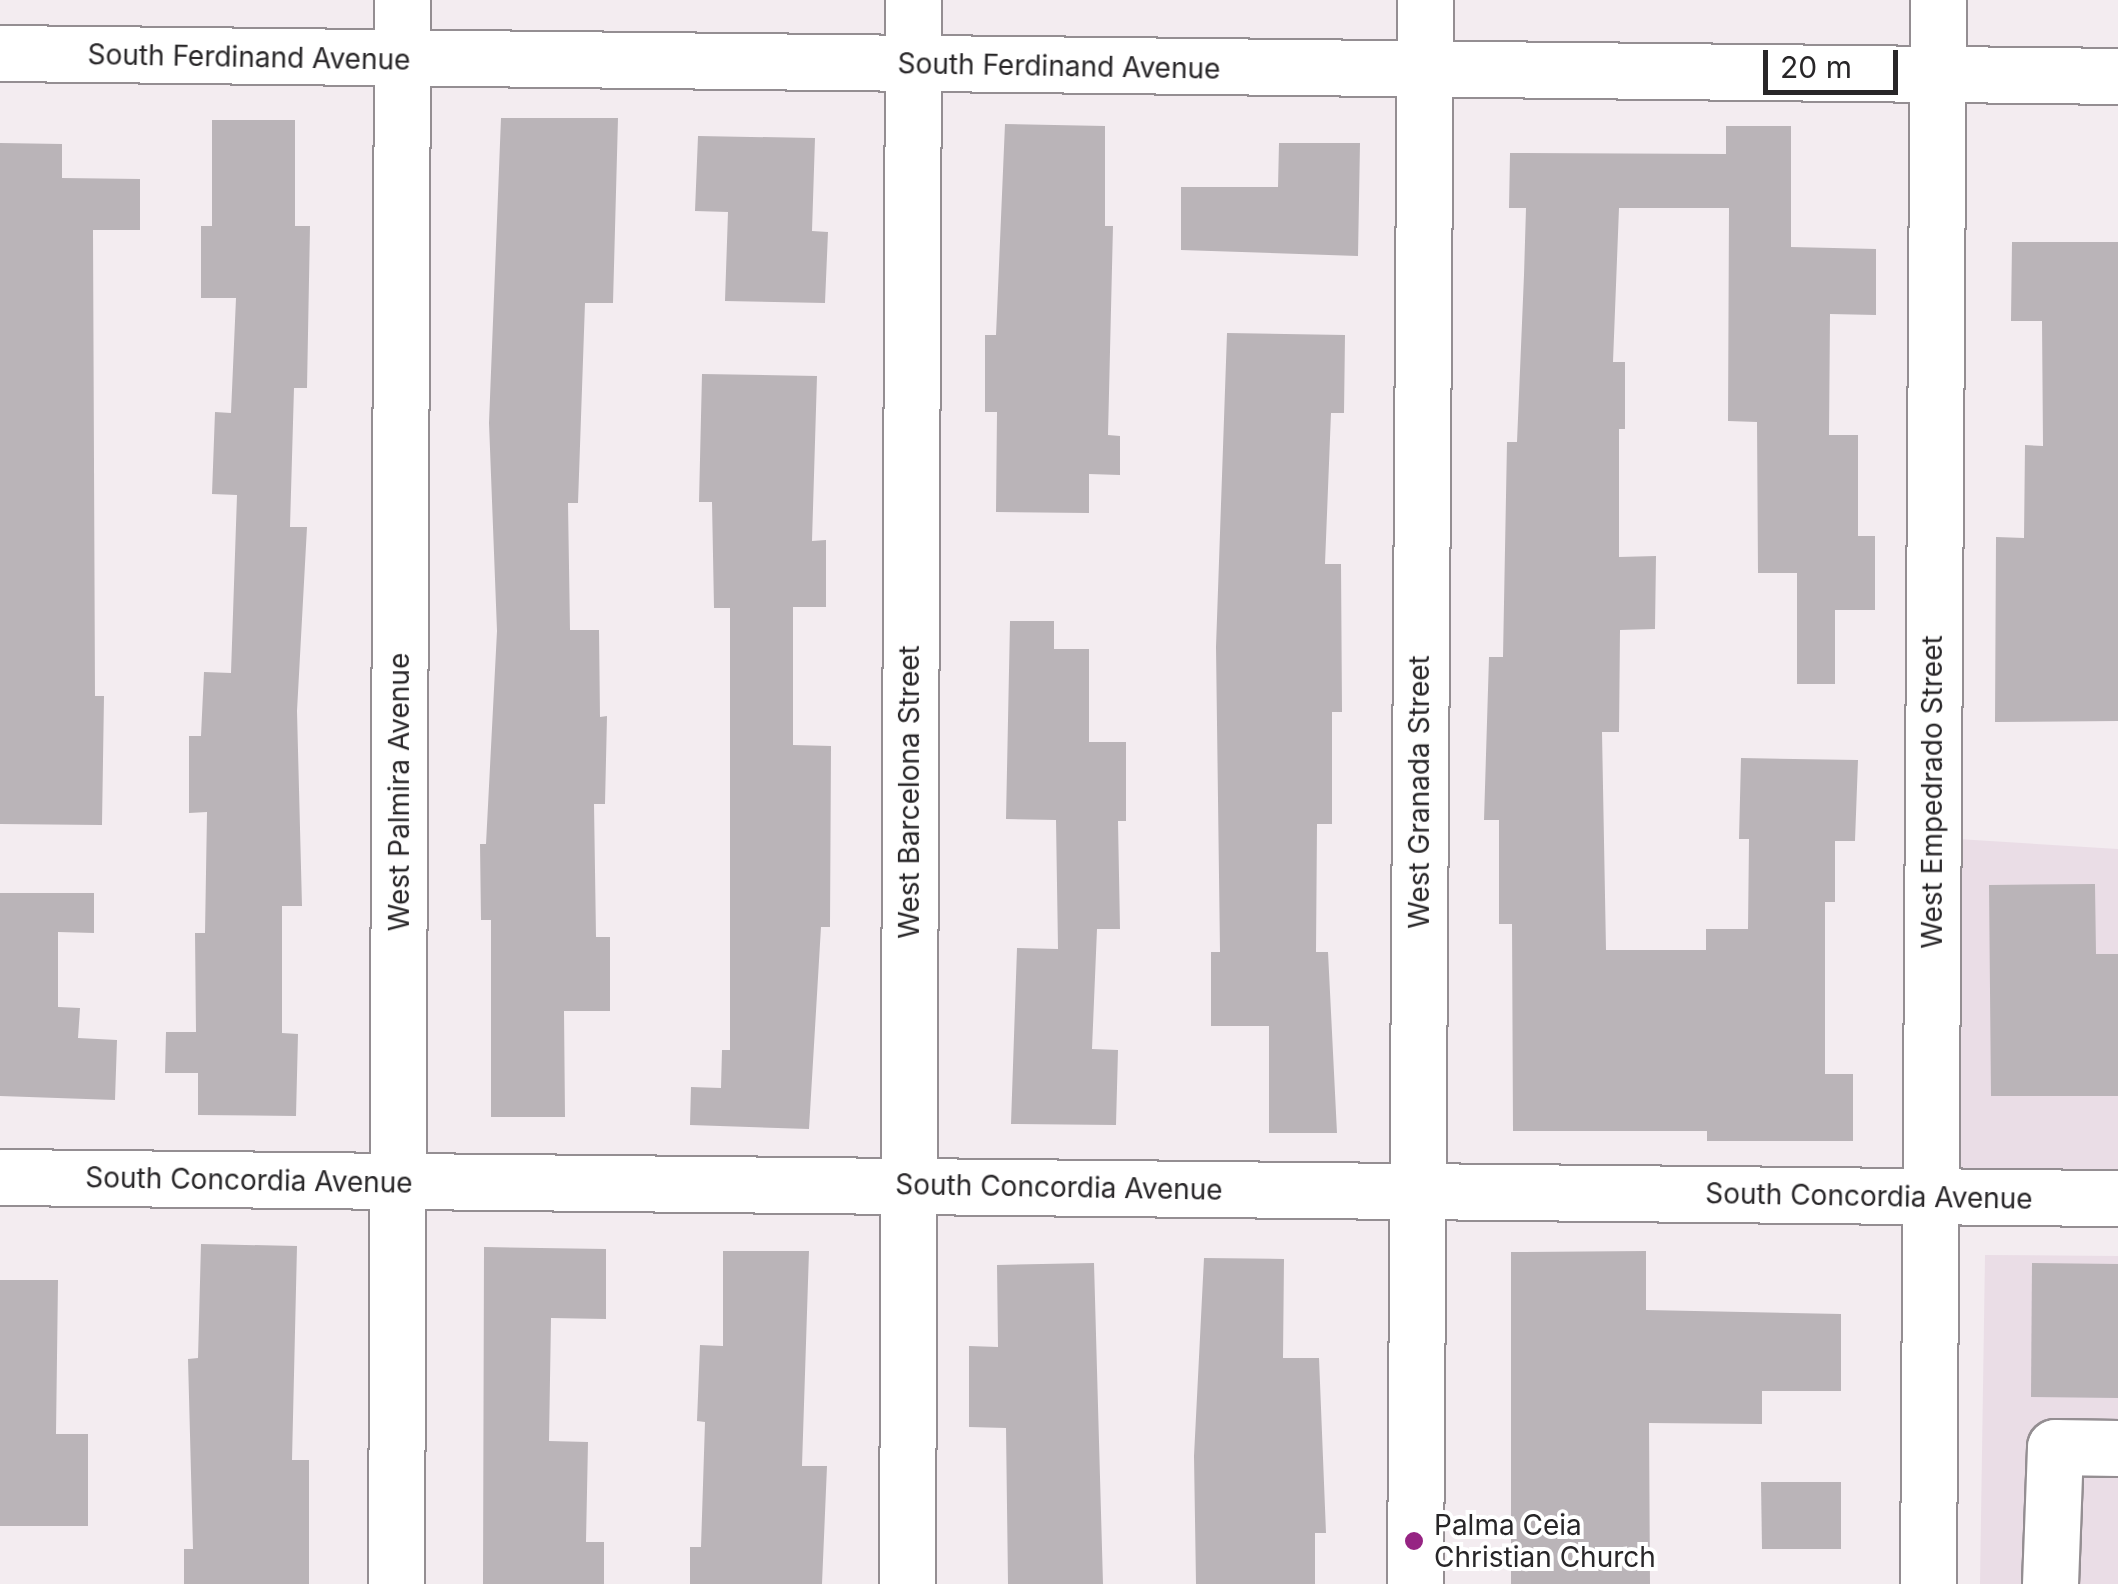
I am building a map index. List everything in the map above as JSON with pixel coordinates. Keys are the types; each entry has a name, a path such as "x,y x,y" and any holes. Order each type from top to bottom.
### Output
{"street":[{"name":"West Palmira Avenue","path":"396,1584 402,0"},
{"name":"West Barcelona Street","path":"907,1584 913,0"},
{"name":"West Granada Street","path":"1415,1584 1425,0"},
{"name":"West Empedrado Street","path":"1928,1584 1938,0"},
{"name":"South Ferdinand Avenue","path":"0,54 2118,76"},
{"name":"South Concordia Avenue","path":"0,1178 2118,1198"},
{"path":"2050,1584 2055,1446 2118,1448"}],"shaded area":[{"path":"1958,839 2118,849 2118,1175 1956,1175"},
{"path":"1985,1255 2118,1256 2118,1584 1980,1584"}],"building":[{"path":"501,118 618,118 613,303 585,303 578,503 568,503 570,630 599,630 600,717 607,716 605,804 594,804 596,937 610,937 610,1011 564,1011 565,1117 491,1117 491,920 481,920 480,844 486,844 497,631 489,423"},
{"path":"212,120 295,120 295,226 310,226 307,388 294,388 290,527 307,527 297,711 302,906 282,906 282,1033 298,1034 296,1116 198,1115 198,1073 165,1073 166,1032 196,1032 195,933 205,933 207,812 189,813 189,736 201,736 204,672 231,673 237,495 212,494 215,412 231,413 236,298 201,298 201,226 212,226"},
{"path":"1005,124 1105,126 1105,226 1113,226 1108,435 1120,436 1120,475 1089,474 1089,513 996,512 997,412 985,412 985,335 996,335"},
{"path":"1726,126 1791,126 1791,247 1876,249 1876,315 1830,314 1829,435 1858,435 1858,536 1875,536 1875,610 1835,610 1835,684 1797,684 1797,573 1758,573 1757,422 1728,421 1729,208 1619,208 1613,362 1625,362 1625,429 1619,429 1619,557 1656,556 1655,629 1620,630 1619,732 1602,732 1606,950 1706,950 1706,929 1748,929 1749,839 1739,839 1741,758 1858,760 1855,841 1835,841 1835,902 1825,902 1825,1074 1853,1074 1853,1141 1707,1141 1707,1131 1513,1131 1512,924 1499,924 1499,820 1484,820 1489,657 1503,657 1507,442 1517,442 1524,275 1526,208 1509,208 1510,153 1726,154"},
{"path":"698,136 815,138 812,231 828,232 825,303 725,301 728,212 695,211"},
{"path":"0,143 62,144 62,178 140,179 140,230 93,230 95,696 104,696 102,825 0,824"},
{"path":"1279,143 1360,143 1358,256 1181,250 1181,187 1278,187"},
{"path":"2012,242 2118,242 2118,721 1995,722 1996,537 2024,538 2025,445 2043,446 2042,321 2011,321"},
{"path":"1227,333 1345,335 1344,413 1331,413 1325,564 1341,564 1342,712 1332,712 1332,824 1317,824 1316,952 1328,952 1337,1133 1269,1133 1269,1026 1211,1026 1211,952 1220,952 1216,647"},
{"path":"702,374 817,376 812,541 826,540 826,607 793,607 793,745 831,746 830,927 821,927 809,1129 690,1125 691,1087 721,1088 722,1050 730,1050 730,608 714,608 712,502 699,502"},
{"path":"1010,621 1054,621 1054,649 1089,649 1089,742 1126,742 1126,821 1118,821 1120,929 1097,929 1092,1049 1118,1050 1116,1125 1011,1124 1017,948 1058,949 1056,820 1006,819"},
{"path":"2095,884 2096,954 2118,954 2118,1096 1991,1096 1989,885"},
{"path":"0,893 94,893 94,933 58,932 58,1007 80,1008 78,1038 117,1040 115,1100 0,1096"},
{"path":"201,1244 297,1246 292,1460 309,1460 309,1584 184,1584 184,1549 193,1549 188,1359 198,1358"},
{"path":"484,1247 606,1249 606,1319 551,1318 549,1441 588,1442 586,1542 604,1542 604,1584 483,1584"},
{"path":"723,1251 809,1251 802,1466 827,1466 822,1584 690,1584 690,1547 701,1547 705,1422 697,1421 700,1345 723,1346"},
{"path":"1646,1251 1646,1310 1841,1314 1841,1391 1762,1391 1762,1424 1649,1423 1650,1584 1511,1584 1511,1252"},
{"path":"1204,1258 1284,1259 1283,1358 1319,1358 1326,1533 1315,1533 1315,1584 1196,1584 1194,1456"},
{"path":"1094,1263 1103,1584 1008,1584 1006,1428 969,1427 969,1346 998,1347 997,1265"},
{"path":"2032,1263 2118,1264 2118,1398 2031,1397"},
{"path":"0,1280 58,1280 56,1434 88,1434 88,1526 0,1526"},
{"path":"1761,1482 1841,1482 1841,1549 1762,1549"}],"place":[{"name":"Palma Ceia Christian Church","path":"1414,1541"}]}
